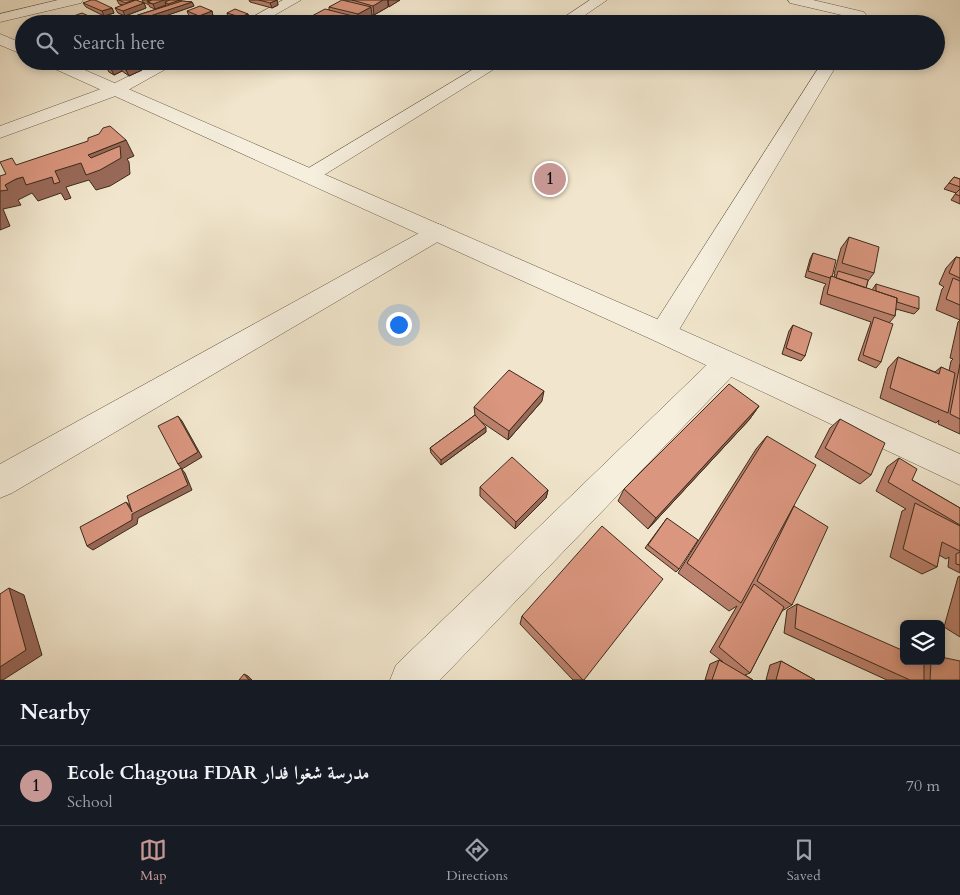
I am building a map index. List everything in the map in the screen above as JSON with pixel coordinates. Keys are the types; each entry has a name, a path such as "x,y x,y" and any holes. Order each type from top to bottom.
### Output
{"street":[{"path":"0,18 76,0"},
{"path":"265,15 294,0"},
{"path":"576,15 600,0"},
{"path":"794,0 841,15"},
{"path":"860,15 868,0"},
{"path":"571,3 587,8"},
{"path":"0,39 15,46"},
{"path":"70,70 664,333 960,470"},
{"path":"0,132 115,90 154,70"},
{"path":"309,176 484,70"},
{"path":"664,333 825,70"},
{"path":"0,482 438,232"},
{"path":"411,680 727,363"}],"building":[{"path":"91,0 112,8 102,11 83,3"},
{"path":"119,0 134,0 125,3"},
{"path":"136,0 144,3 123,11 115,8"},
{"path":"164,0 153,4 148,2"},
{"path":"180,0 168,4 165,2"},
{"path":"259,0 277,0 270,3"},
{"path":"342,0 371,7 358,14 329,7"},
{"path":"352,0 383,0 373,6"},
{"path":"182,1 192,2 153,15 138,15"},
{"path":"200,6 212,11 197,15 187,11"},
{"path":"235,9 248,14 234,15 227,13"},
{"path":"325,9 349,15 314,15"},
{"path":"110,126 126,140 88,155 91,158 120,146 121,158 100,170 86,175 81,163 55,171 60,182 54,184 52,177 26,185 23,177 5,185 8,190 0,191 0,176 6,174 0,162 12,158 16,165 88,141 88,138 99,134 103,128"},
{"path":"954,177 960,179 960,187 949,183"},
{"path":"960,189 960,196 955,194"},
{"path":"849,237 879,247 874,273 842,263"},
{"path":"813,253 836,260 832,277 808,271"},
{"path":"956,257 960,258 960,278 949,273"},
{"path":"838,271 868,280 866,288 836,278"},
{"path":"831,276 897,298 895,316 827,294"},
{"path":"953,278 960,281 960,305 946,299"},
{"path":"876,284 919,297 919,309 897,302 897,298 876,291"},
{"path":"874,317 893,324 881,362 863,355"},
{"path":"793,325 812,333 805,356 786,348"},
{"path":"898,357 939,374 941,367 955,373 948,413 890,388"},
{"path":"960,364 960,419 950,414"},
{"path":"509,370 544,391 509,431 474,407"},
{"path":"729,384 759,406 656,518 624,489"},
{"path":"475,415 486,427 441,460 430,448"},
{"path":"178,416 198,452 178,464 158,426"},
{"path":"840,419 885,443 871,475 825,448"},
{"path":"767,436 816,465 741,603 687,563"},
{"path":"512,457 548,490 516,522 480,487"},
{"path":"899,458 917,469 912,480 960,508 960,525 888,482"},
{"path":"181,468 188,485 132,514 132,520 87,546 80,527 126,502 132,512 127,496"},
{"path":"915,503 960,526 960,551 942,542 937,567 903,549"},
{"path":"794,506 828,527 792,605 757,581"},
{"path":"667,518 698,540 679,569 648,545"},
{"path":"602,526 663,579 583,680 522,616"},
{"path":"960,552 960,565 956,564 956,554"},
{"path":"754,584 784,607 750,673 719,647"},
{"path":"9,588 26,650 0,667 0,594"},
{"path":"797,604 900,649 900,665 924,665 924,680 910,680 795,628"},
{"path":"945,658 960,661 960,680 930,680 931,665 945,665"},
{"path":"719,660 753,680 712,680"},
{"path":"781,661 815,680 776,680"},
{"path":"244,674 249,680 239,680"}],"place":[{"name":"Ecole Chagoua FDAR مدرسة شغوا فدار","path":"550,179"}]}
